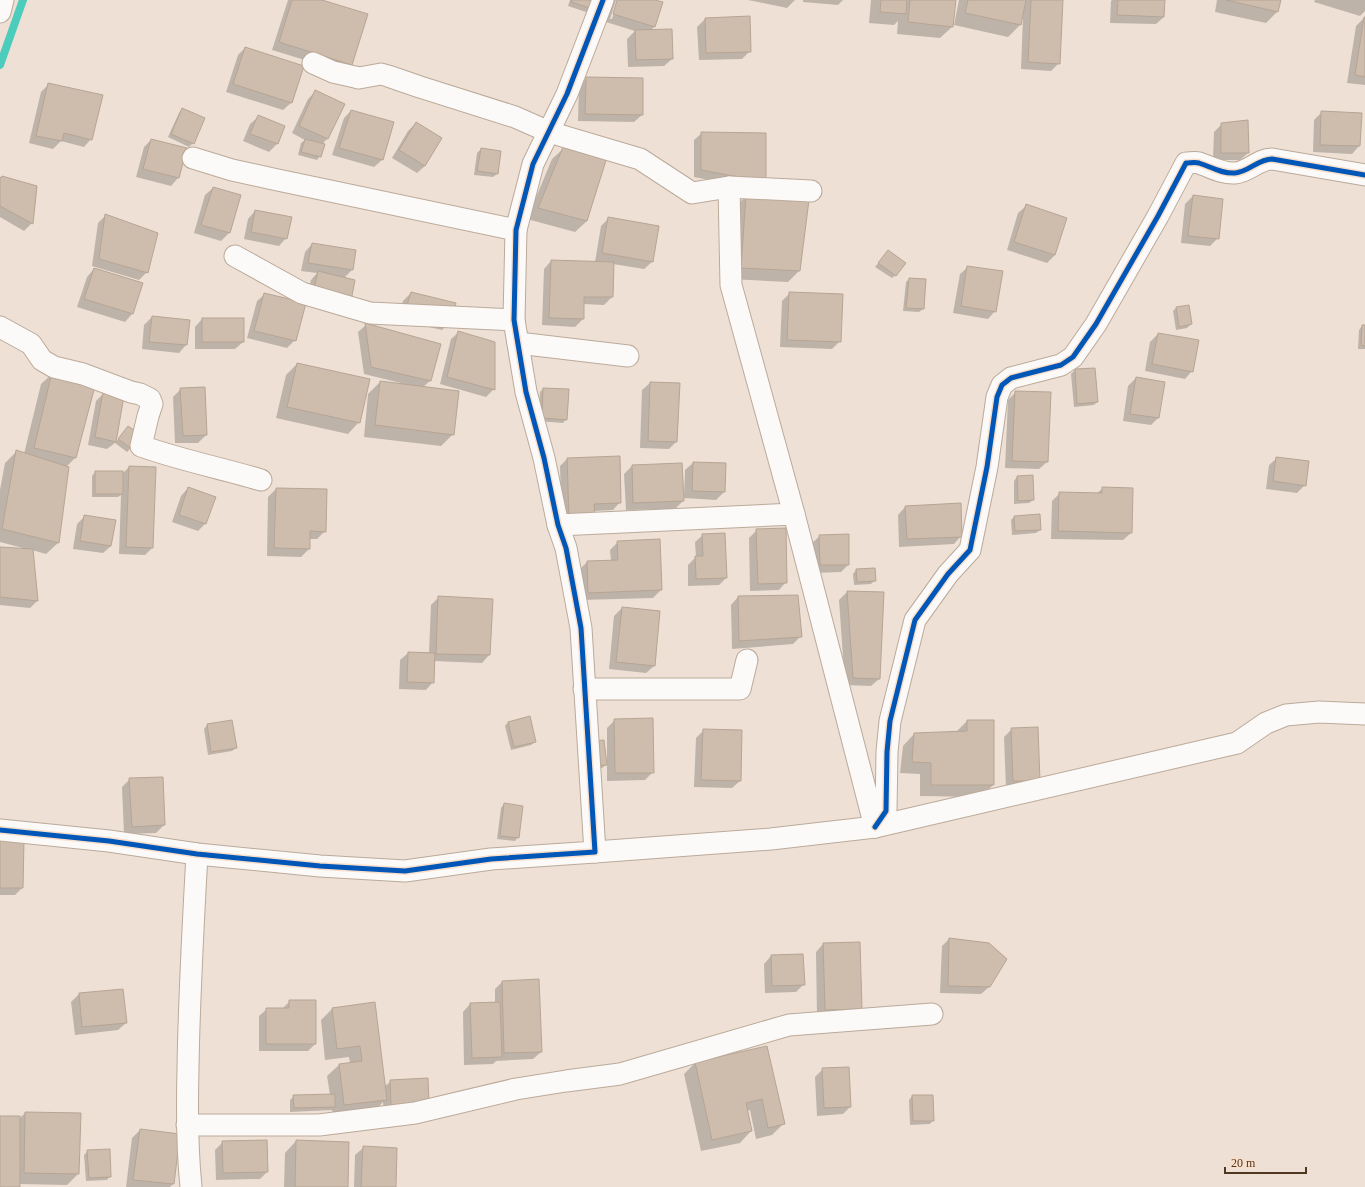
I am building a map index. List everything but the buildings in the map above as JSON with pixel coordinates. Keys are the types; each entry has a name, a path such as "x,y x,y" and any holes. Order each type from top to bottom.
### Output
{"street":[{"path":"0,12 3,0"},
{"path":"595,852 581,628 566,548 558,525 544,458 526,392 514,320 516,230 533,164 567,94 603,0"},
{"path":"313,63 333,72 360,78 381,74 388,76 515,117 549,132 640,159 692,193 729,186 811,191"},
{"path":"192,158 232,170 516,230"},
{"path":"875,827 886,811 887,752 890,721 915,620 948,574 970,550 987,467 997,397 1002,385 1011,378 1061,365 1073,356 1099,318 1158,216 1186,163 1197,163 1226,173 1237,173 1247,170 1265,159 1272,159 1365,175"},
{"path":"729,186 731,285 794,514 875,827"},
{"path":"235,256 302,293 370,313 514,320"},
{"path":"0,326 31,344 42,360 54,367 83,374 100,382 140,394 150,399 152,404 141,446 169,456 224,469 261,480"},
{"path":"518,343 628,356"},
{"path":"558,525 794,514"},
{"path":"584,689 740,689 747,660"},
{"path":"0,830 109,841 197,854 320,866 405,871 491,859 771,839 875,827 1237,743 1266,723 1286,715 1319,712 1365,714"},
{"path":"191,1187 187,1126 190,990 197,854"},
{"path":"187,1126 319,1126 415,1113 516,1089 620,1074 789,1025 932,1014"}],"waterway":[{"path":"0,65 23,0"}],"cycle path":[{"path":"0,830 109,841 197,854 320,866 405,871 491,859 595,852 581,628 566,548 558,525 544,458 526,392 514,320 516,230 533,164 567,94 603,0"},
{"path":"875,827 886,811 887,752 890,721 915,620 948,574 970,550 987,467 997,397 1002,385 1011,378 1061,365 1073,357 1096,324 1158,216 1186,163 1199,163 1221,171 1235,173 1245,170 1262,161 1272,159 1365,175"}]}
